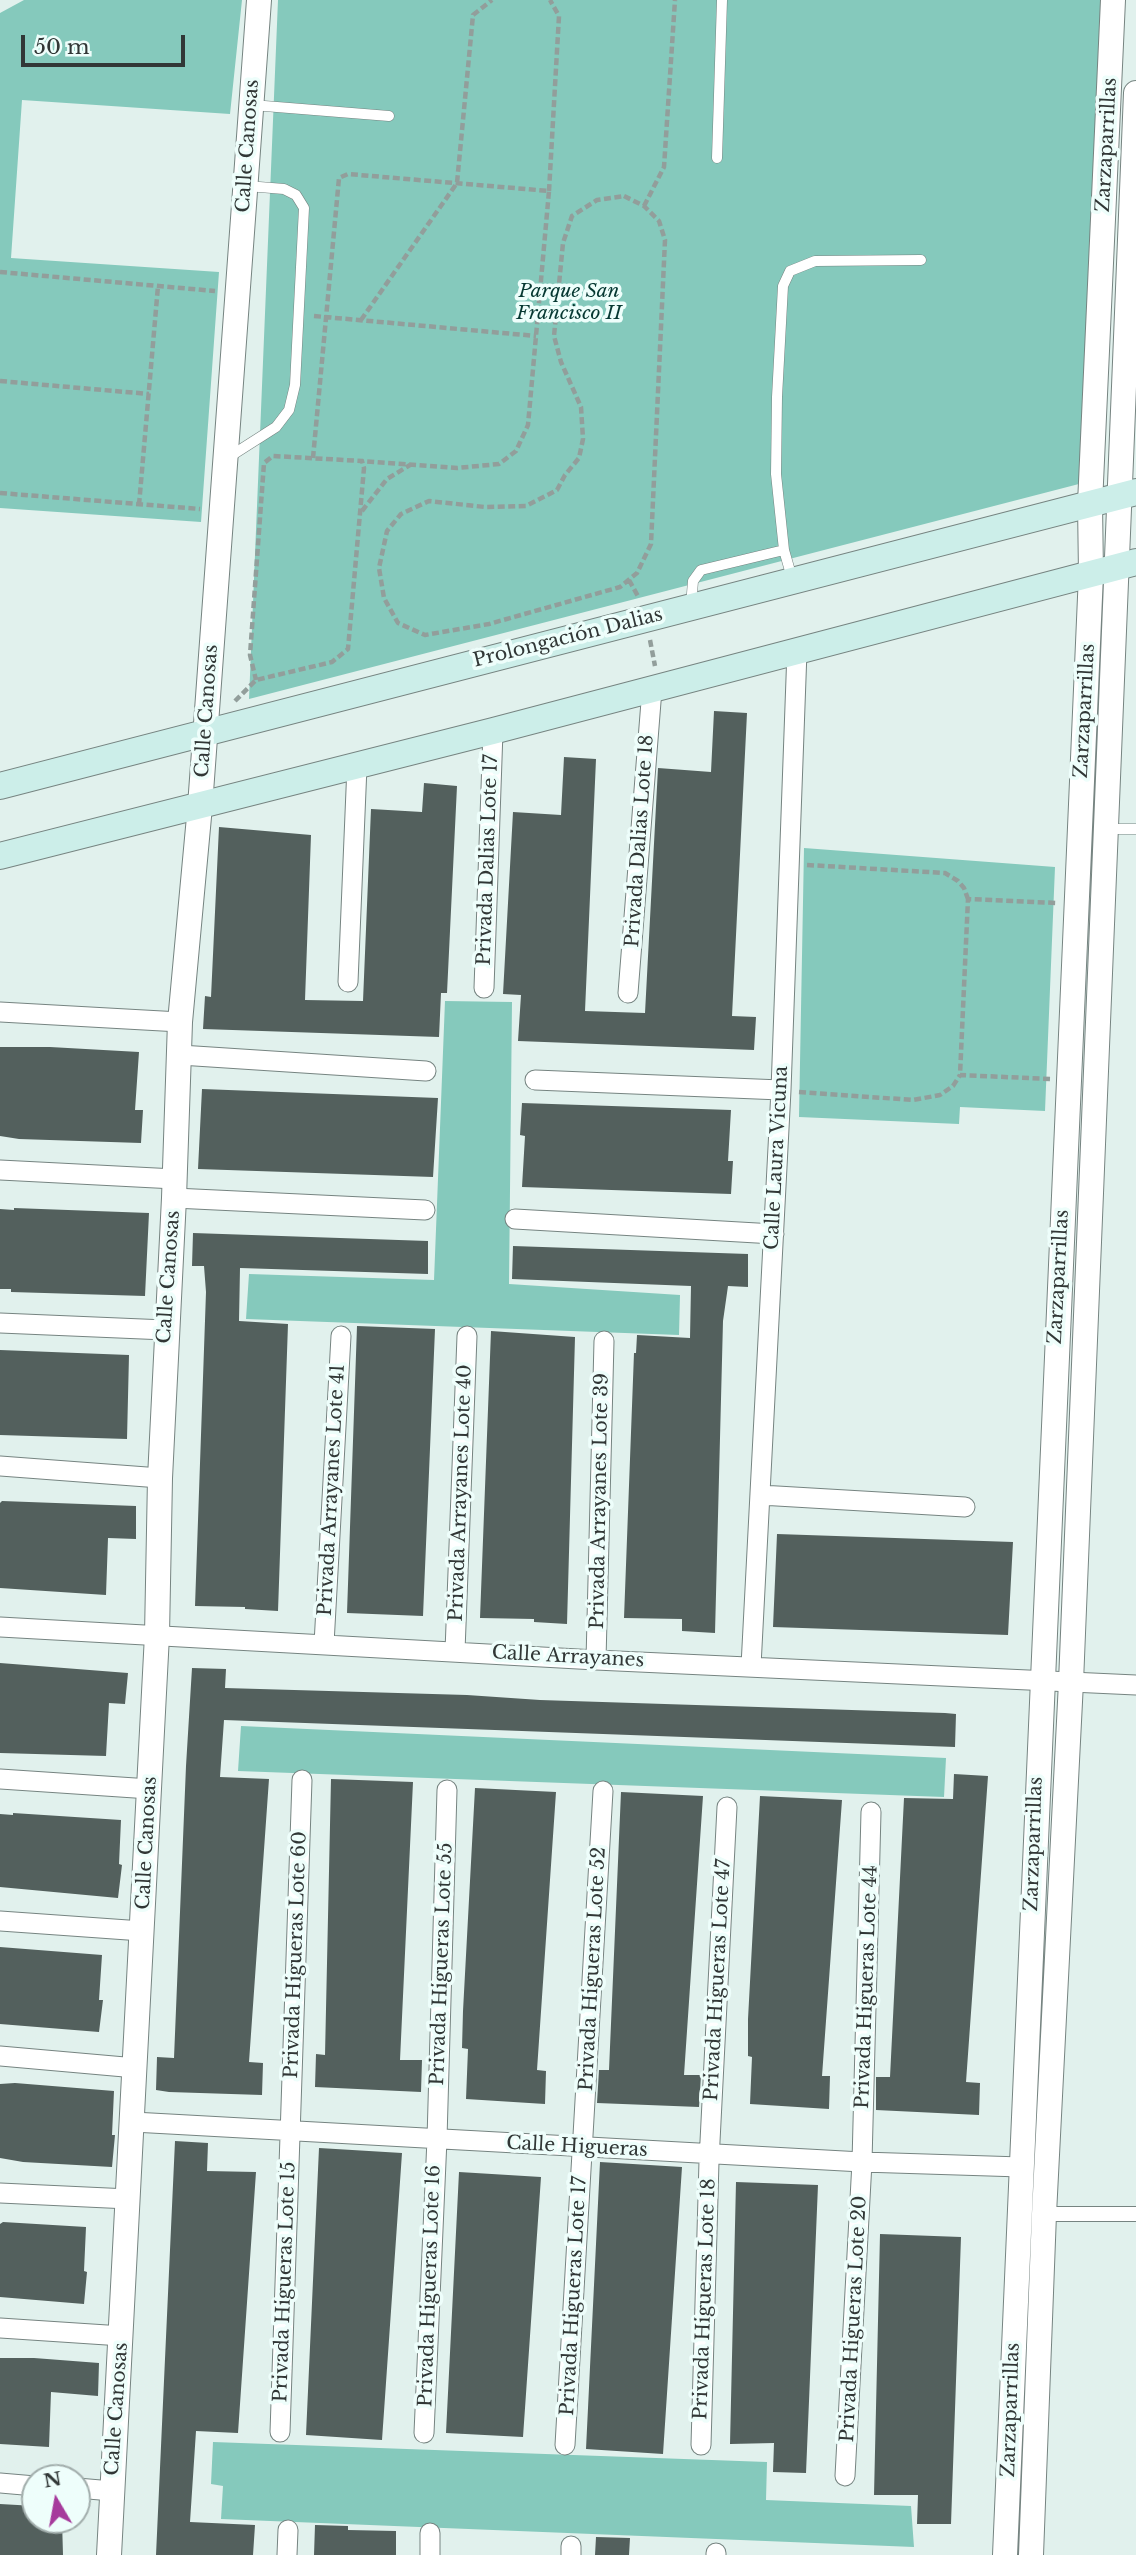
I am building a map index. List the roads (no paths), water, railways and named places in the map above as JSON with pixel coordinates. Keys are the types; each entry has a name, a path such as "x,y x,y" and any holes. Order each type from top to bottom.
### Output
{"main road":[{"name":"Prolongación Dalias","path":"0,786 1128,494"},
{"path":"0,856 493,731 1126,565"}],"street":[{"name":"Calle Canosas","path":"109,2555 158,1635 160,1478 175,1189 180,1022 200,806 259,0"},
{"name":"Zarzaparrillas","path":"1005,2555 1091,574 1090,504 1113,0"},
{"name":"Zarzaparrillas","path":"1031,2555 1106,829 1126,565 1136,93"},
{"name":"Calle Laura Vicuna","path":"751,1665 781,1090 797,651"},
{"name":"Privada Dalias Lote 18","path":"628,993 655,688"},
{"name":"Privada Dalias Lote 17","path":"484,988 493,731"},
{"path":"348,982 357,766"},
{"path":"0,1012 180,1022"},
{"path":"180,1055 426,1071"},
{"path":"535,1080 781,1090"},
{"path":"0,1170 175,1189 425,1210"},
{"path":"515,1219 774,1234"},
{"path":"0,1323 166,1330"},
{"name":"Privada Arrayanes Lote 41","path":"324,1644 341,1336"},
{"name":"Privada Arrayanes Lote 40","path":"455,1651 467,1336"},
{"name":"Privada Arrayanes Lote 39","path":"596,1660 604,1342"},
{"path":"0,1466 160,1478"},
{"path":"760,1495 965,1507"},
{"name":"Calle Arrayanes","path":"0,1627 596,1660 751,1665 1136,1685"},
{"path":"0,1779 150,1789"},
{"name":"Privada Higueras Lote 60","path":"291,2131 302,1780"},
{"name":"Privada Higueras Lote 55","path":"437,2139 447,1790"},
{"name":"Privada Higueras Lote 52","path":"583,2147 603,1791"},
{"name":"Privada Higueras Lote 47","path":"709,2154 727,1807"},
{"name":"Privada Higueras Lote 44","path":"862,2162 871,1812"},
{"path":"0,1921 142,1931"},
{"path":"0,2056 136,2068"},
{"name":"Calle Higueras","path":"133,2122 862,2162 1021,2167"},
{"name":"Privada Higueras Lote 15","path":"281,2432 291,2131"},
{"name":"Privada Higueras Lote 16","path":"424,2433 437,2139"},
{"name":"Privada Higueras Lote 17","path":"565,2445 583,2147"},
{"name":"Privada Higueras Lote 18","path":"701,2445 709,2154"},
{"name":"Privada Higueras Lote 20","path":"845,2476 862,2162"},
{"path":"0,2193 129,2199"},
{"path":"1044,2214 1136,2214"},
{"path":"0,2328 122,2336"},
{"path":"0,2483 21,2485"},
{"path":"91,2489 112,2491"},
{"path":"287,2555 288,2530"},
{"path":"430,2533 430,2555"}],"lane":[{"path":"717,158 722,0"},
{"path":"251,105 389,116"},
{"path":"225,459 276,427 289,410 295,385 304,208 296,195 284,189 246,186"},
{"path":"793,580 784,551 775,474 783,286 790,271 814,261 920,260"},
{"path":"691,607 693,581 701,570 784,551"},
{"path":"1106,829 1136,829"}],"park label":[{"name":"Parque San Francisco II","path":"569,303"}]}
